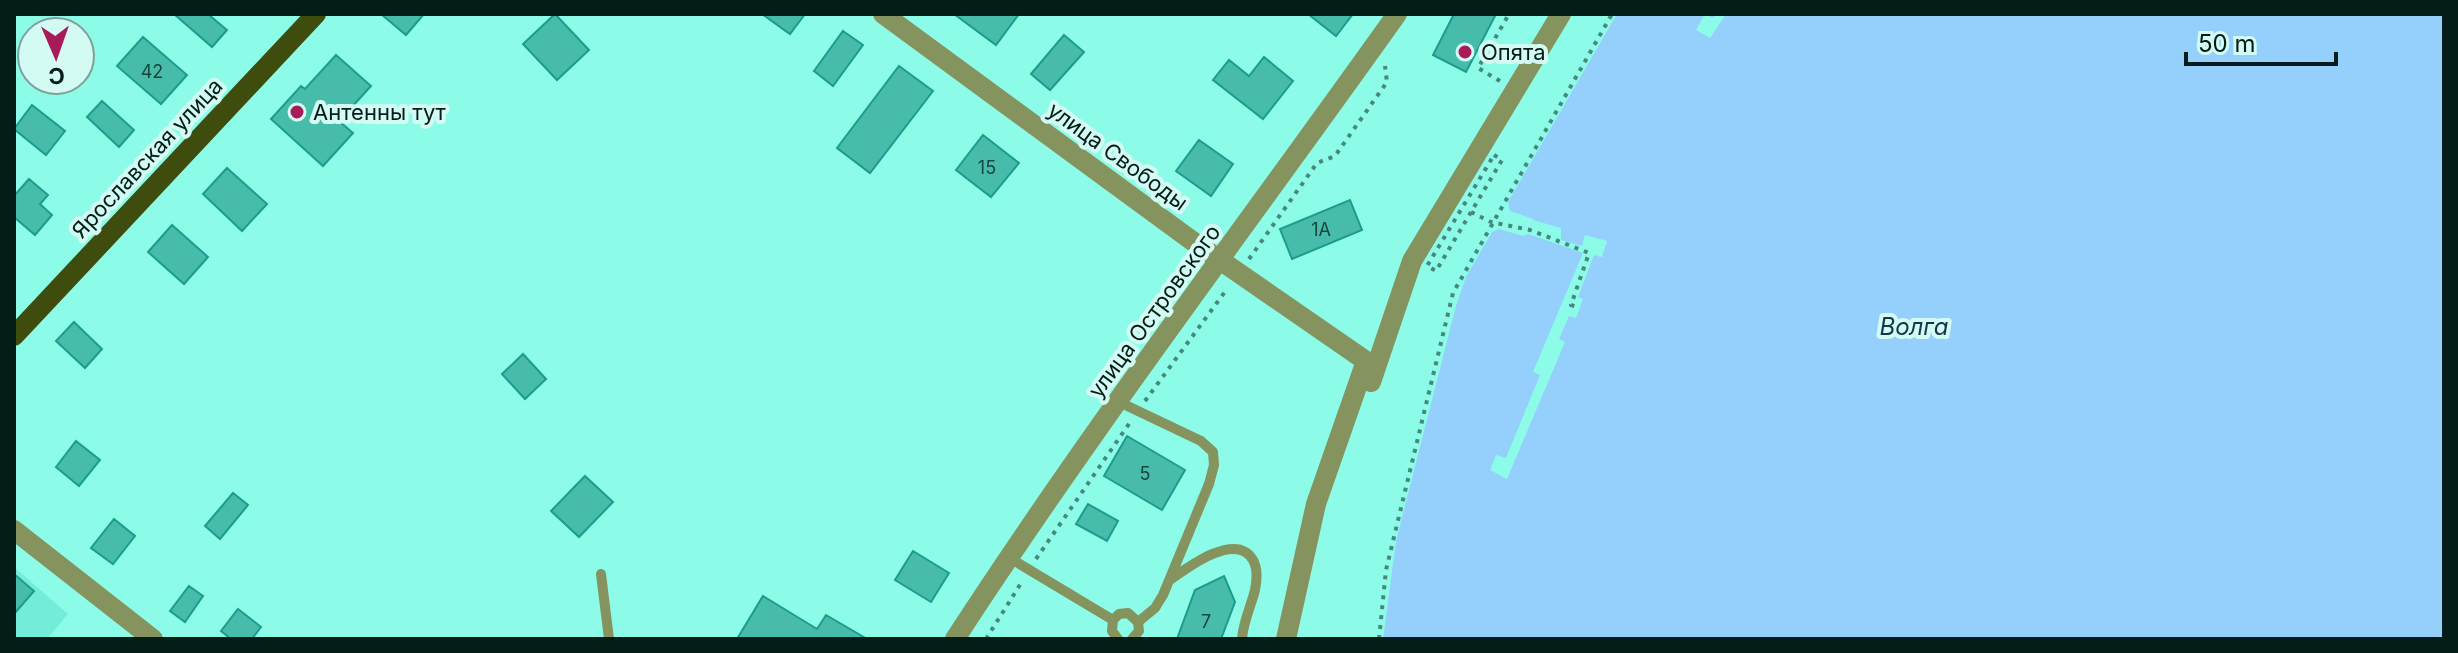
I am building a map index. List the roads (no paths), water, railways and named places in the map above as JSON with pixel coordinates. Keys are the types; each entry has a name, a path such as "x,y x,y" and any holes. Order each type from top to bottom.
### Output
{"main road":[{"name":"Ярославская улица","path":"14,336 316,14"}],"street":[{"name":"улица Свободы","path":"883,14 1221,260 1366,361 1316,504 1286,639"},
{"name":"улица Островского","path":"955,639 1117,401 1397,14"},
{"path":"1299,639 1307,587 1329,507 1412,261 1561,14"},
{"path":"14,530 153,639"}],"lane":[{"path":"1117,401 1201,441 1213,452 1214,465 1209,484 1169,581 1155,608 1138,622"},
{"path":"1169,581 1191,565 1222,551 1238,548 1250,555 1257,568 1242,639"},
{"path":"1008,557 1113,620"},
{"path":"601,574 609,639"},
{"path":"1118,639 1112,631 1113,620 1119,614 1128,613 1138,622 1139,631 1132,639"}],"water":[{"name":"Волга","path":"1617,14 2444,14 2444,639 1383,639 1396,541 1466,277 1492,232 1499,229 1523,236 1528,234 1533,219 1510,211 1508,202"}],"place":[{"name":"Опята","path":"1465,52"},
{"name":"Антенны тут","path":"297,112"}]}
